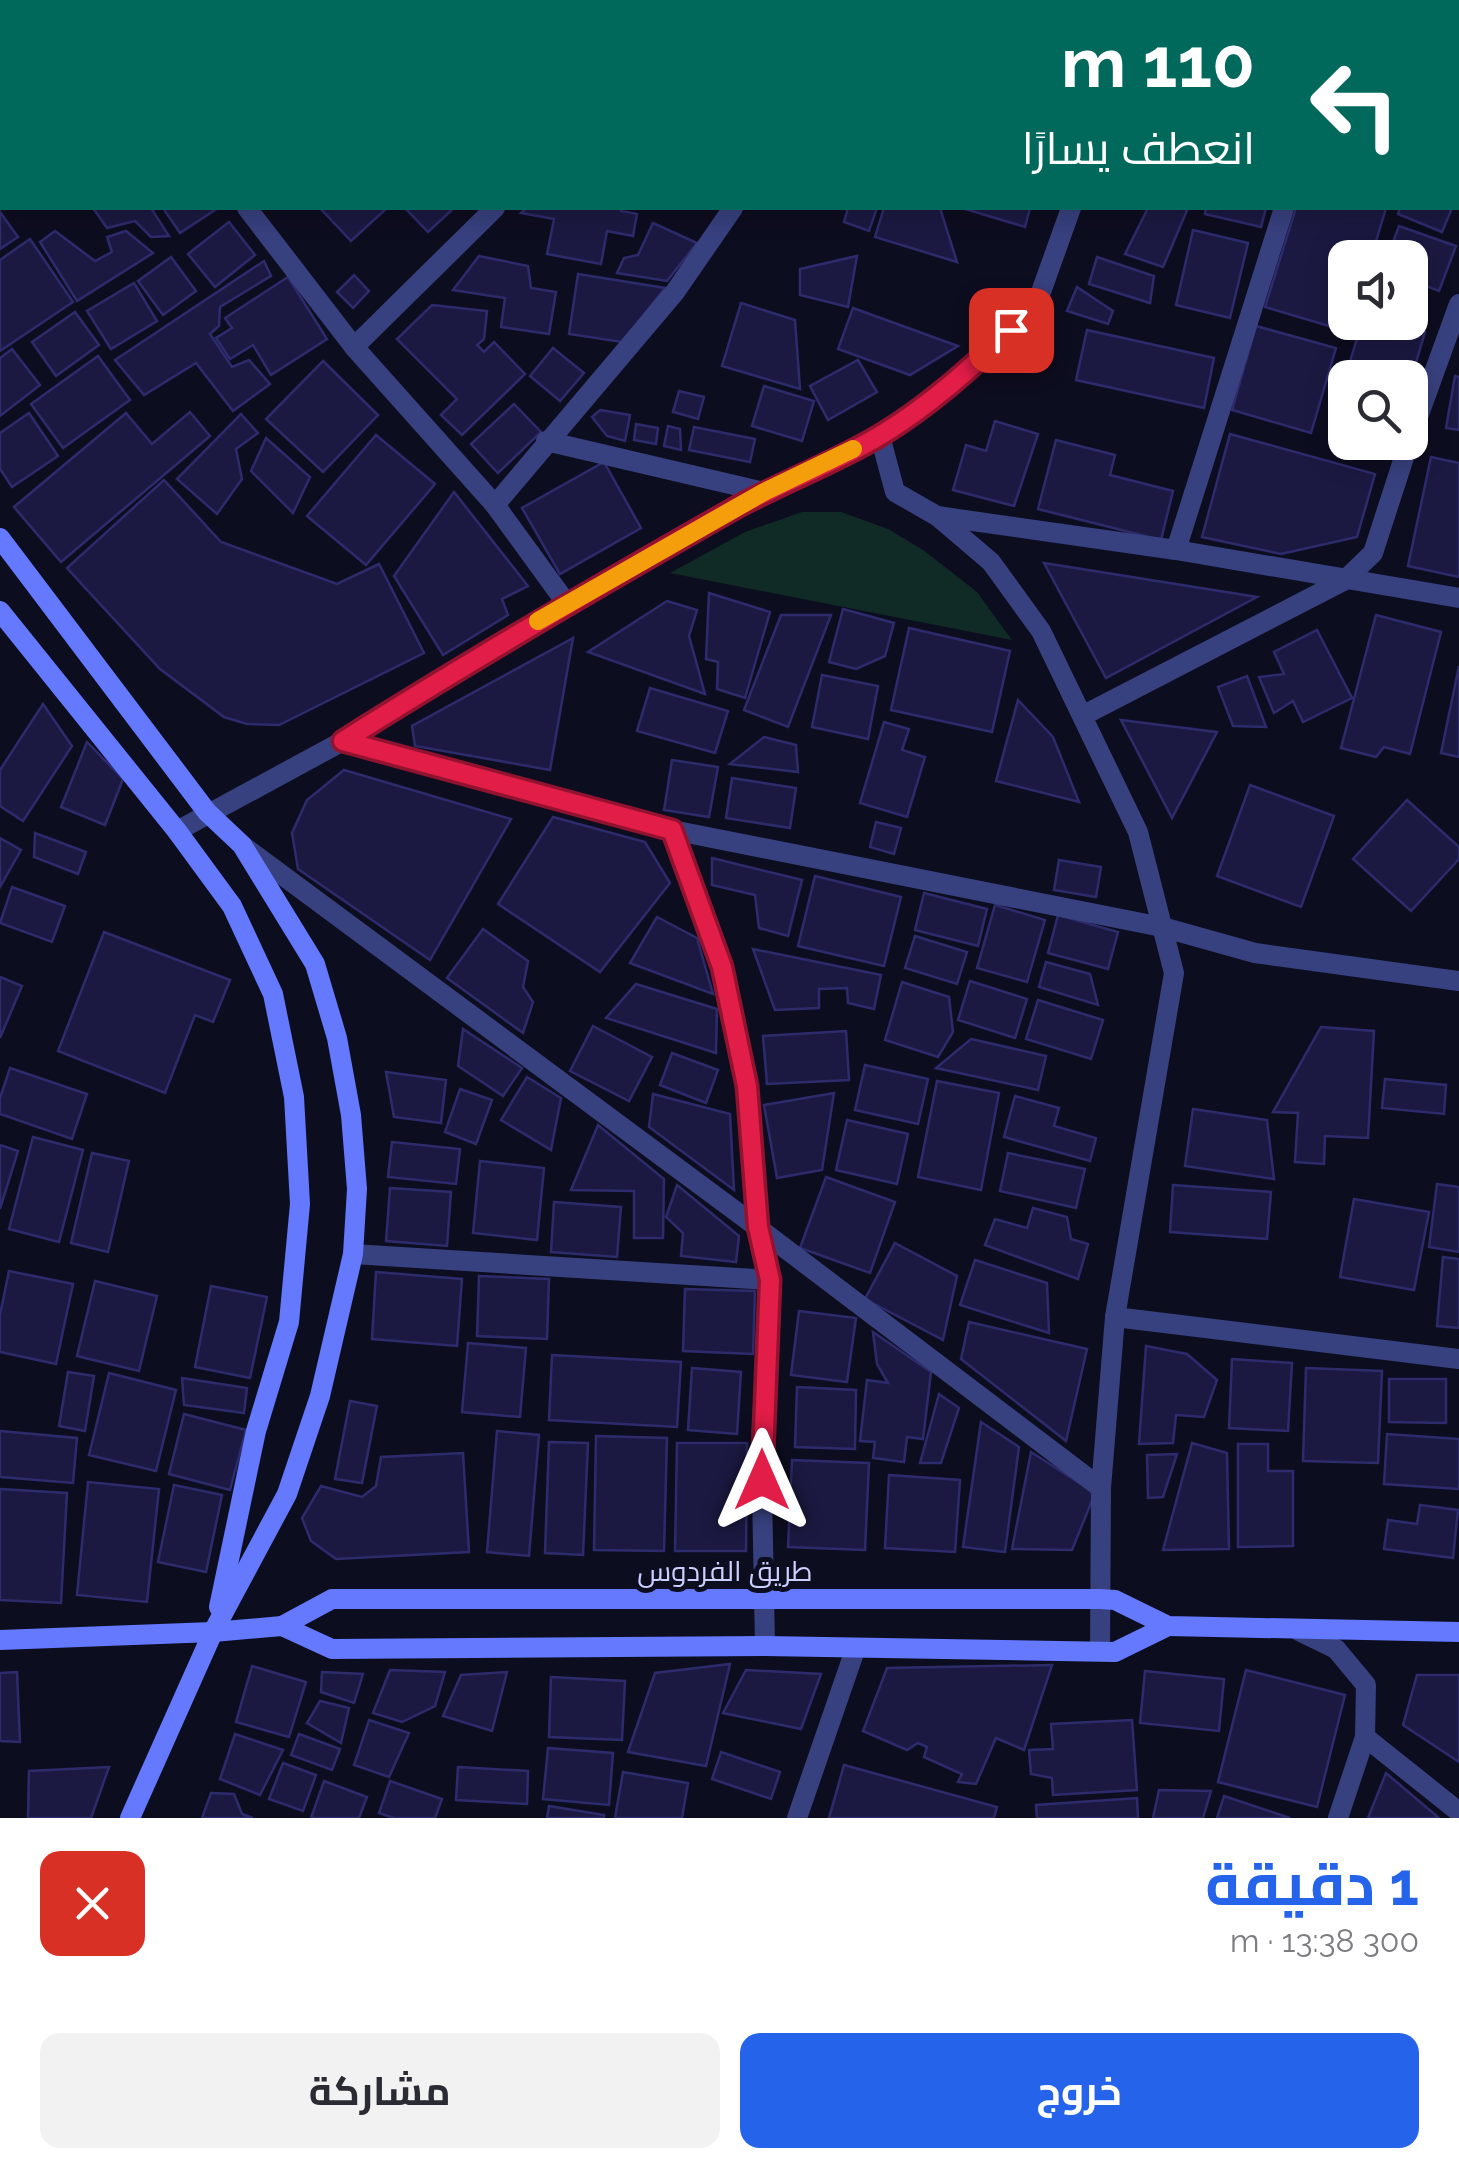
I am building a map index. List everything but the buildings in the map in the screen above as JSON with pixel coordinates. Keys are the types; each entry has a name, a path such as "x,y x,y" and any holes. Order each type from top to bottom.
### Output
{"main road":[{"path":"0,538 208,812 242,845 315,964 337,1038 352,1115 357,1188 353,1254 320,1396 287,1494 214,1632 130,1818"},
{"path":"4,626 177,831 232,906 273,994 294,1098 300,1204 290,1322 256,1430 214,1632"},
{"name":"طريق الفردوس","path":"0,1640 282,1626 332,1599 1100,1599 1115,1600 1168,1626 1459,1632"},
{"name":"طريق الفردوس","path":"282,1626 332,1649 765,1646 1115,1652 1168,1626"}],"street":[{"path":"248,210 354,347 495,505 567,604"},
{"path":"354,347 493,210"},
{"path":"495,505 675,292 732,210"},
{"path":"177,831 343,741 567,604 764,492 880,436 962,377 1036,306 1069,210"},
{"path":"1176,550 1283,210"},
{"path":"1428,389 1459,304"},
{"path":"880,436 895,492 937,516 991,562 1040,631 1138,832 1174,973 1115,1317 1101,1488 1100,1651"},
{"path":"546,441 764,492"},
{"path":"1084,715 1345,580 1372,553 1403,460"},
{"path":"937,516 1176,550 1459,598"},
{"path":"343,741 672,830 1162,927 1256,952 1459,981"},
{"path":"672,830 722,967 747,1086 758,1227 770,1280 761,1441 765,1646"},
{"path":"242,845 758,1227 1101,1488"},
{"path":"353,1254 770,1280"},
{"path":"1115,1317 1459,1360"},
{"path":"1299,1631 1336,1649 1366,1686 1366,1737 1338,1818"},
{"path":"798,1818 854,1650"},
{"path":"1366,1737 1459,1812"}],"green space":[{"path":"802,512 841,512 888,529 923,550 977,592 1012,640 670,573 745,532"}],"slow traffic":[{"path":"538,621 764,492 853,449"}],"route":[{"path":"762,1480 770,1280 758,1227 747,1086 722,967 672,830 343,741 462,666 698,529 880,436 962,377 1011,330"}]}
